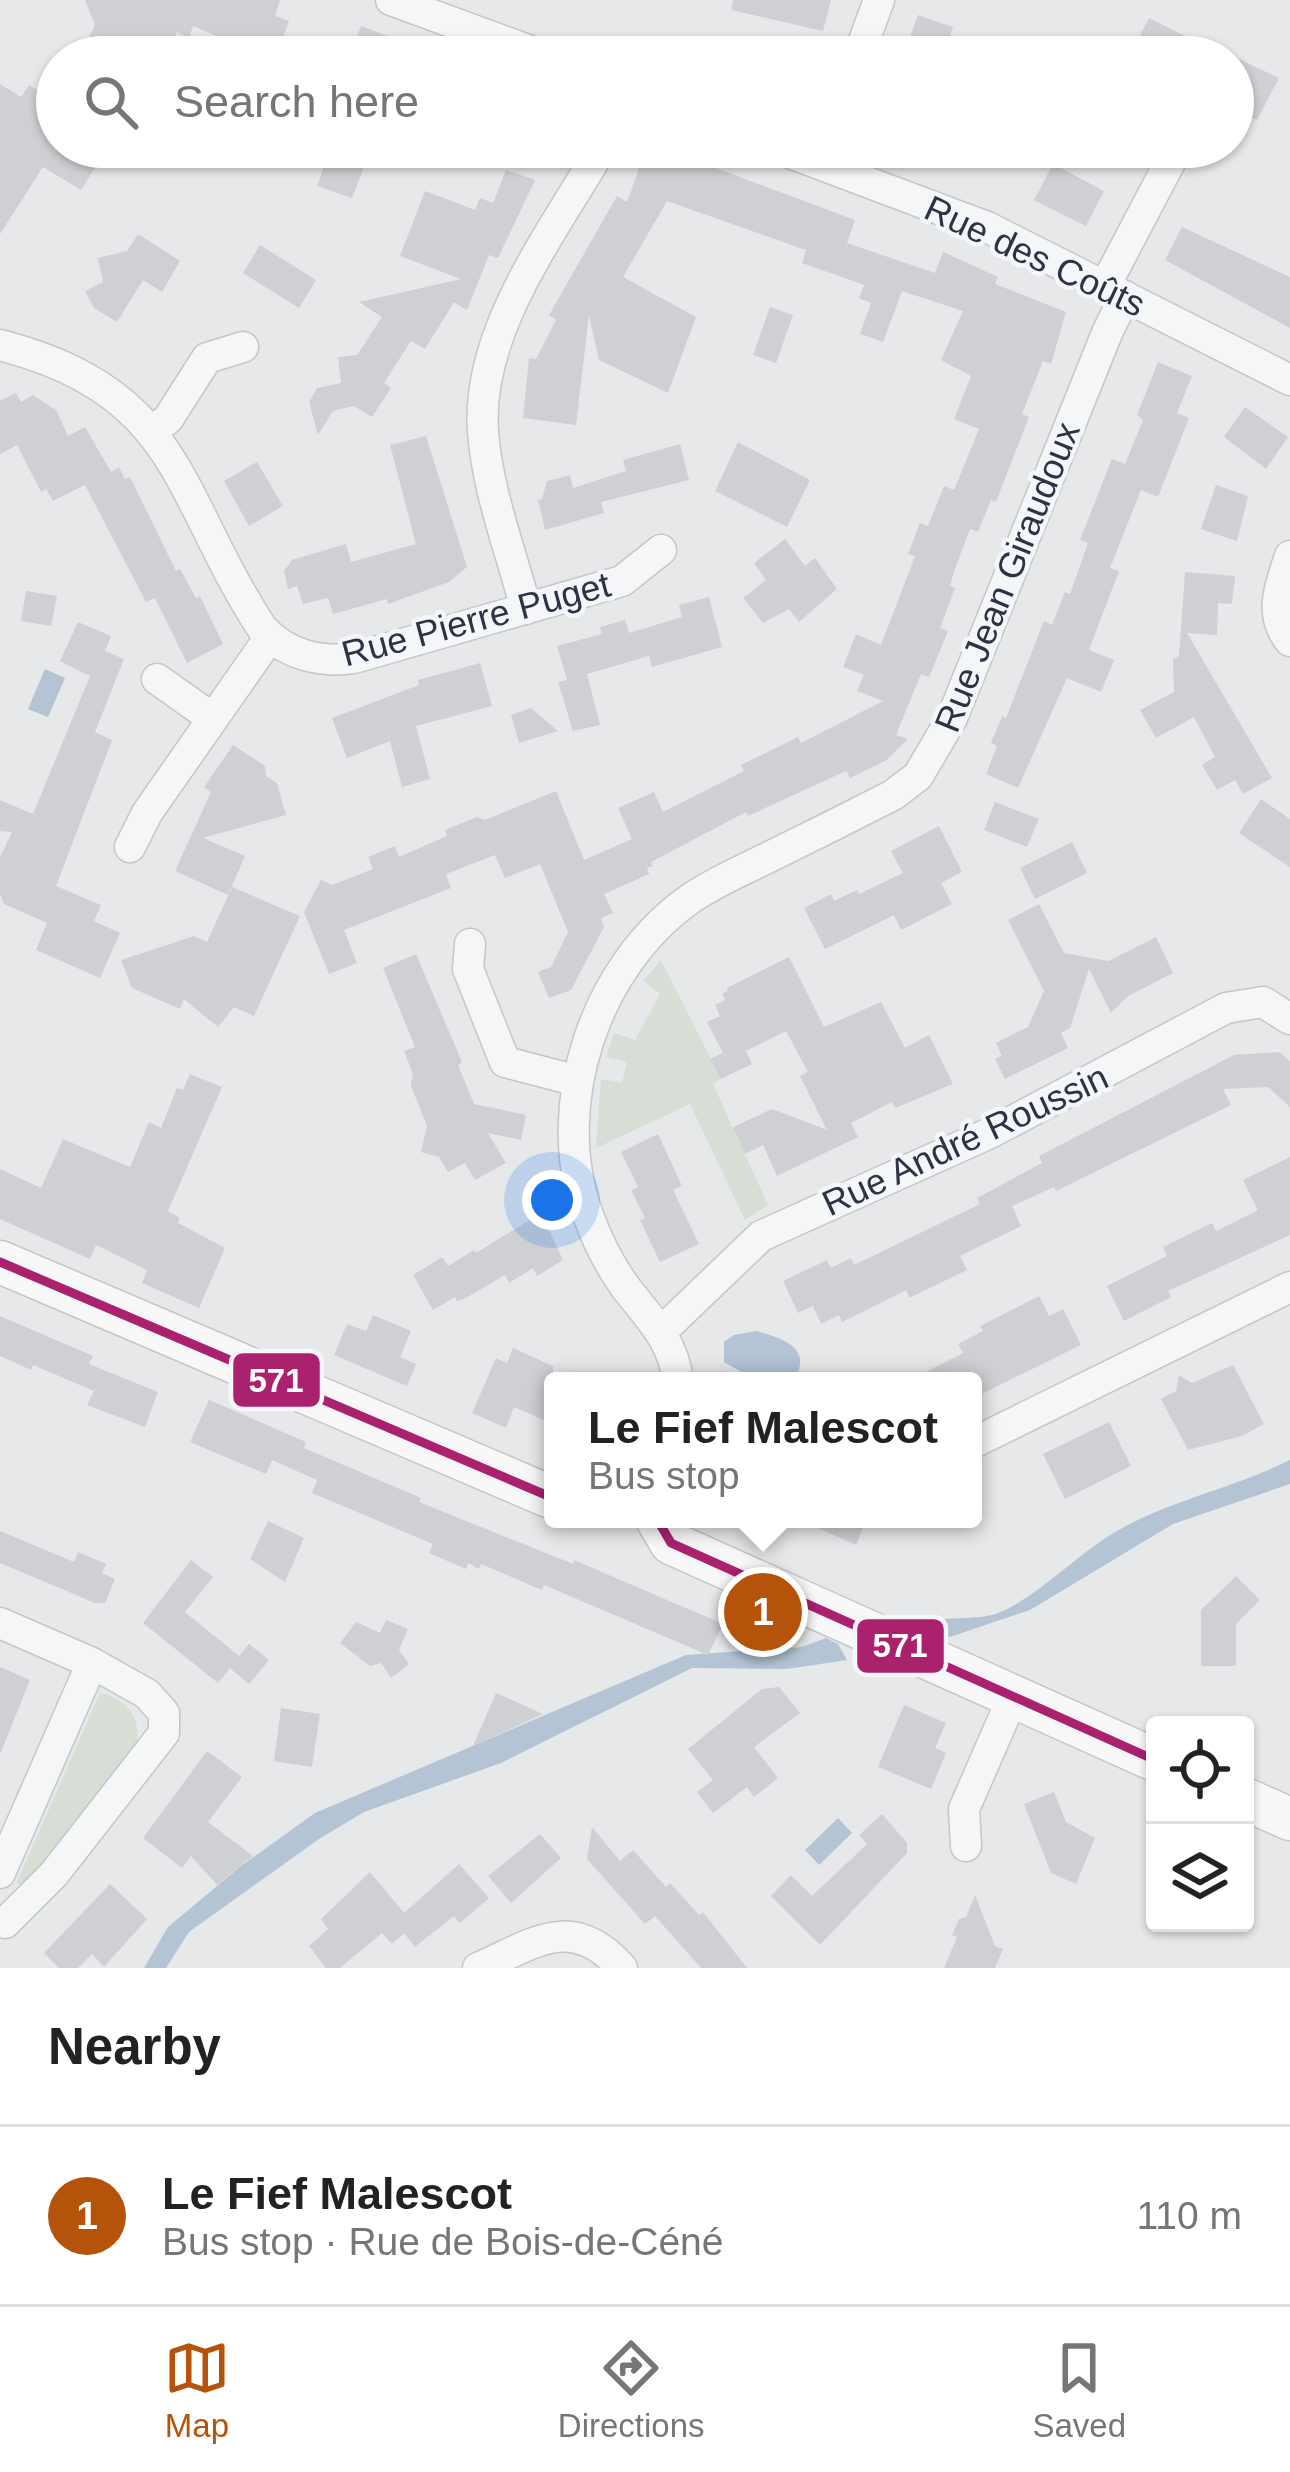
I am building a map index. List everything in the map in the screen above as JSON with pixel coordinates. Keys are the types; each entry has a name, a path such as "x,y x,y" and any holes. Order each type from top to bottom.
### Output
{"street":[{"path":"391,0 490,36"},
{"path":"866,36 880,0"},
{"path":"526,610 487,457 483,400 499,330 590,168"},
{"name":"Rue des Coûts","path":"850,168 969,219 1290,380"},
{"name":"Rue Jean Giraudoux","path":"677,1372 662,1331 612,1267 579,1188 574,1142 578,1081 601,1007 623,968 688,900 893,795 918,776 934,754 1107,333 1115,291 1169,168"},
{"path":"0,345 98,384 152,431 178,469 252,612 270,637 147,813 130,847"},
{"path":"152,431 168,419 207,358 243,347"},
{"name":"Rue Pierre Puget","path":"270,637 302,654 334,661 622,581 661,550"},
{"path":"1290,556 1276,604 1282,632 1290,641"},
{"path":"157,680 212,718"},
{"path":"470,944 467,969 505,1062 578,1081"},
{"name":"Rue André Roussin","path":"662,1331 768,1232 990,1132 1226,1008 1263,1002 1290,1019"},
{"path":"0,1262 544,1494"},
{"path":"982,1439 1290,1286"},
{"path":"662,1528 671,1543 1146,1756"},
{"path":"0,1623 92,1663 148,1694 164,1713 164,1733 54,1874 2,1914"},
{"path":"0,1873 92,1663"},
{"path":"966,1846 964,1809 1012,1699"},
{"path":"1254,1803 1290,1819"},
{"path":"478,1968 560,1933 597,1944 622,1968"}],"shaded area":[{"path":"661,960 721,1079 713,1084 768,1205 745,1220 690,1104 596,1148 601,1079 622,1083 627,1062 606,1057 614,1033 635,1040 660,994 643,981"},
{"path":"100,1693 119,1700 132,1713 137,1730 134,1749 58,1850 21,1885 17,1882"}],"water":[{"path":"45,669 65,678 48,717 28,709"},
{"path":"756,1331 785,1341 798,1353 798,1372 741,1372 724,1362 724,1342"},
{"path":"1290,1460 1290,1484 1173,1524 1030,1610 929,1644 911,1633 929,1622 998,1613 1133,1522"},
{"path":"826,1638 838,1644 847,1660 787,1669 692,1668 501,1763 364,1812 189,1932 166,1968 144,1968 168,1927 315,1813 686,1655 802,1647"},
{"path":"838,1818 852,1833 819,1865 805,1850"}],"building":[{"path":"85,0 280,0 275,16 289,21 284,36 217,36 193,26 190,36 177,32 175,36 90,36 95,25"},
{"path":"733,0 831,0 823,31 731,10"},
{"path":"918,15 953,27 950,36 910,36"},
{"path":"1149,18 1185,36 1140,36"},
{"path":"361,26 388,36 357,36"},
{"path":"1254,66 1279,78 1254,118"},
{"path":"0,84 21,97 29,85 36,89 36,168 42,168 0,234"},
{"path":"45,168 95,168 81,190"},
{"path":"323,168 364,168 352,198 317,186"},
{"path":"639,168 715,168 855,220 847,243 935,273 943,252 998,277 995,284 1066,312 1051,364 1043,361 1022,414 1029,417 996,502 991,500 978,532 970,529 954,571 950,586 955,588 940,628 948,631 929,677 921,674 896,735 908,739 887,760 850,778 846,771 748,816 746,812 651,862 649,874 604,894 613,913 601,918 604,927 571,990 549,998 538,972 551,967 568,932 540,864 505,878 495,855 446,874 451,888 344,930 357,963 329,974 304,912 321,880 332,885 373,869 368,857 395,846 399,857 447,836 445,830 477,817 485,820 556,791 584,860 632,839 618,808 654,792 663,812 744,771 741,765 798,737 801,743 883,701 857,691 864,675 843,667 856,634 881,645 915,556 908,554 920,523 928,526 944,486 954,490 979,429 954,419 971,376 941,360 963,311 902,291 883,342 860,334 871,303 859,298 864,285 802,263 806,250 667,201 623,277 696,317 668,393 599,360 589,315 576,425 523,418 529,358 536,359 556,320 549,315 617,196 627,202"},
{"path":"1051,168 1061,168 1104,191 1086,226 1034,200"},
{"path":"506,170 535,180 498,258 489,255 467,310 454,302 425,349 411,341 384,383 391,388 372,417 354,406 333,411 318,435 309,402 317,388 341,383 338,357 357,355 382,317 359,302 461,279 400,256 425,191 475,210 480,198 493,203"},
{"path":"1182,227 1290,277 1290,328 1165,260"},
{"path":"138,234 180,261 162,292 143,280 117,322 94,308 85,291 103,282 98,258 127,251"},
{"path":"260,245 316,280 299,308 243,273"},
{"path":"770,307 793,315 776,363 753,355"},
{"path":"1158,362 1192,376 1177,413 1189,418 1158,497 1141,490 1110,568 1119,571 1089,650 1114,660 1101,692 1067,678 1018,788 986,774 997,746 991,743 1002,716 1006,718 1044,621 1052,625 1065,592 1070,594 1088,543 1080,540 1112,459 1125,464 1143,420 1137,415"},
{"path":"16,393 21,402 33,395 56,410 68,436 85,427 111,472 119,467 125,479 130,477 176,571 180,569 196,598 200,596 223,644 187,663 155,598 146,602 85,485 53,501 46,489 41,492 17,445 0,454 0,401"},
{"path":"1245,407 1288,437 1266,469 1224,437"},
{"path":"426,436 467,567 449,582 388,604 387,599 333,614 328,598 303,604 297,586 288,589 284,571 292,560 346,544 351,562 416,544 390,445"},
{"path":"738,442 810,480 787,527 715,491"},
{"path":"680,444 689,480 601,502 604,513 545,530 538,500 547,481 570,475 573,488 626,471 623,460"},
{"path":"257,462 283,506 249,526 224,481"},
{"path":"1216,485 1248,496 1237,541 1201,529"},
{"path":"785,539 805,566 815,558 837,589 799,622 789,609 763,623 743,598 766,580 754,563"},
{"path":"1185,572 1235,576 1232,604 1218,603 1217,635 1187,633 1272,778 1243,794 1235,780 1217,790 1202,765 1215,757 1194,717 1156,738 1140,710 1174,692 1173,659 1179,656"},
{"path":"26,591 57,596 51,626 21,621"},
{"path":"709,597 722,647 652,667 649,656 587,674 600,725 573,731 558,682 567,680 557,646 602,634 600,627 625,620 629,633 682,617 679,605"},
{"path":"78,622 111,636 105,651 124,659 95,732 112,740 56,886 101,905 94,921 120,933 100,978 36,950 47,923 4,904 0,894 0,857 12,832 0,831 0,800 33,814 90,676 60,661"},
{"path":"480,663 492,706 416,726 430,779 402,787 390,741 347,758 332,718 419,685 418,680"},
{"path":"531,708 558,731 519,743 511,715"},
{"path":"233,745 265,766 266,776 277,783 286,815 203,838 245,856 228,895 175,871 211,792 204,787"},
{"path":"1261,799 1290,819 1290,867 1239,833"},
{"path":"995,802 1039,819 1027,847 984,830"},
{"path":"939,826 962,872 941,883 952,904 901,930 894,915 825,949 804,908 831,894 834,901 857,890 859,894 903,873 891,851"},
{"path":"1072,842 1087,873 1035,899 1020,868"},
{"path":"232,887 300,916 254,1016 234,1007 218,1027 184,999 180,1009 132,988 121,960 194,936 207,942"},
{"path":"1039,904 1064,953 1108,961 1156,937 1173,973 1128,996 1111,1013 1089,969 1070,1028 1061,1033 1068,1048 1005,1079 995,1059 1002,1056 996,1043 1028,1027 1044,991 1008,920"},
{"path":"416,954 462,1062 458,1065 474,1104 526,1115 521,1140 488,1133 506,1163 475,1180 465,1163 448,1172 439,1157 421,1152 427,1126 404,1051 415,1047 383,968"},
{"path":"789,957 824,1027 881,1002 905,1048 929,1035 953,1084 895,1108 892,1102 851,1123 858,1137 777,1176 763,1145 745,1154 733,1127 772,1109 827,1130 800,1076 808,1072 786,1031 746,1051 752,1064 721,1079 710,1059 723,1053 707,1022 720,1016 715,1005 725,1000 722,994 727,988"},
{"path":"1280,1052 1290,1061 1290,1107 1268,1087 1223,1089 1231,1105 1056,1191 1054,1187 1012,1206 1021,1226 960,1256 967,1270 909,1298 906,1290 842,1322 839,1315 821,1324 813,1306 798,1313 783,1281 827,1260 831,1268 851,1258 854,1265 980,1204 977,1198 1042,1163 1039,1156 1234,1055"},
{"path":"190,1074 222,1087 168,1211 180,1218 178,1223 225,1248 199,1308 142,1283 147,1270 96,1245 90,1259 0,1219 0,1169 41,1188 63,1139 130,1167 149,1122 161,1128 177,1088 183,1090"},
{"path":"658,1134 682,1186 673,1190 699,1244 660,1262 640,1220 645,1218 631,1190 638,1187 621,1152"},
{"path":"1290,1157 1290,1235 1168,1291 1171,1297 1124,1321 1107,1286 1167,1256 1163,1247 1212,1223 1216,1231 1258,1210 1243,1180"},
{"path":"541,1213 563,1260 537,1276 533,1268 509,1283 505,1275 466,1298 457,1301 455,1297 433,1310 413,1275 442,1257 448,1266 476,1253"},
{"path":"1039,1296 1049,1316 1063,1309 1081,1345 982,1394 982,1372 926,1372 963,1353 958,1344 983,1331 980,1326"},
{"path":"373,1315 411,1331 400,1357 416,1364 407,1386 334,1355 347,1324 366,1331"},
{"path":"0,1316 93,1356 89,1364 158,1392 145,1427 87,1405 94,1391 0,1356"},
{"path":"513,1348 553,1366 553,1372 544,1372 544,1420 514,1407 506,1428 472,1413 496,1358 507,1363"},
{"path":"1233,1365 1264,1424 1242,1436 1188,1450 1161,1399 1176,1391 1179,1375 1192,1383"},
{"path":"209,1400 306,1442 304,1448 421,1498 419,1502 573,1564 574,1560 723,1624 708,1655 544,1585 542,1590 481,1564 479,1569 468,1563 466,1569 429,1553 433,1544 312,1493 317,1480 272,1460 266,1474 190,1442"},
{"path":"1109,1422 1131,1466 1065,1499 1043,1454"},
{"path":"268,1521 304,1538 285,1582 250,1559"},
{"path":"818,1528 863,1528 856,1545"},
{"path":"0,1531 74,1562 78,1552 106,1564 102,1573 115,1579 105,1603 0,1563"},
{"path":"191,1560 213,1577 185,1612 239,1656 249,1644 269,1660 249,1684 230,1668 218,1683 143,1623"},
{"path":"1236,1576 1260,1600 1236,1624 1236,1666 1201,1666 1201,1610"},
{"path":"386,1620 408,1629 399,1650 409,1664 391,1678 381,1663 370,1666 340,1643 356,1622 380,1633"},
{"path":"0,1667 30,1680 1,1752 0,1752"},
{"path":"779,1687 800,1713 754,1747 778,1778 754,1797 747,1787 713,1813 697,1792 713,1780 688,1749 762,1689"},
{"path":"496,1693 543,1714 473,1746"},
{"path":"904,1705 946,1723 935,1748 946,1753 931,1789 878,1767"},
{"path":"281,1708 320,1714 312,1767 274,1761"},
{"path":"207,1751 242,1777 208,1822 253,1856 217,1885 191,1856 182,1868 143,1838"},
{"path":"1054,1792 1066,1822 1095,1838 1076,1884 1051,1873 1024,1804"},
{"path":"882,1814 907,1843 907,1853 820,1945 771,1896 791,1875 812,1896 867,1844 859,1835"},
{"path":"592,1827 620,1861 633,1850 666,1887 670,1883 699,1915 703,1912 747,1968 701,1968 655,1916 645,1924 587,1859"},
{"path":"540,1834 561,1858 511,1903 488,1876"},
{"path":"459,1864 489,1898 460,1923 454,1916 415,1947 404,1933 392,1944 382,1933 340,1968 326,1968 309,1946 328,1929 321,1919 370,1872 404,1913"},
{"path":"110,1884 147,1919 104,1967 92,1954 78,1968 59,1968 44,1953"},
{"path":"975,1895 995,1946 1003,1949 995,1968 944,1968 957,1937 952,1935"}],"transit line":[{"name":"571","path":"0,1262 544,1494"},
{"name":"571","path":"662,1528 671,1543 1146,1756"}],"place":[{"name":"Le Fief Malescot","path":"763,1612"}]}
